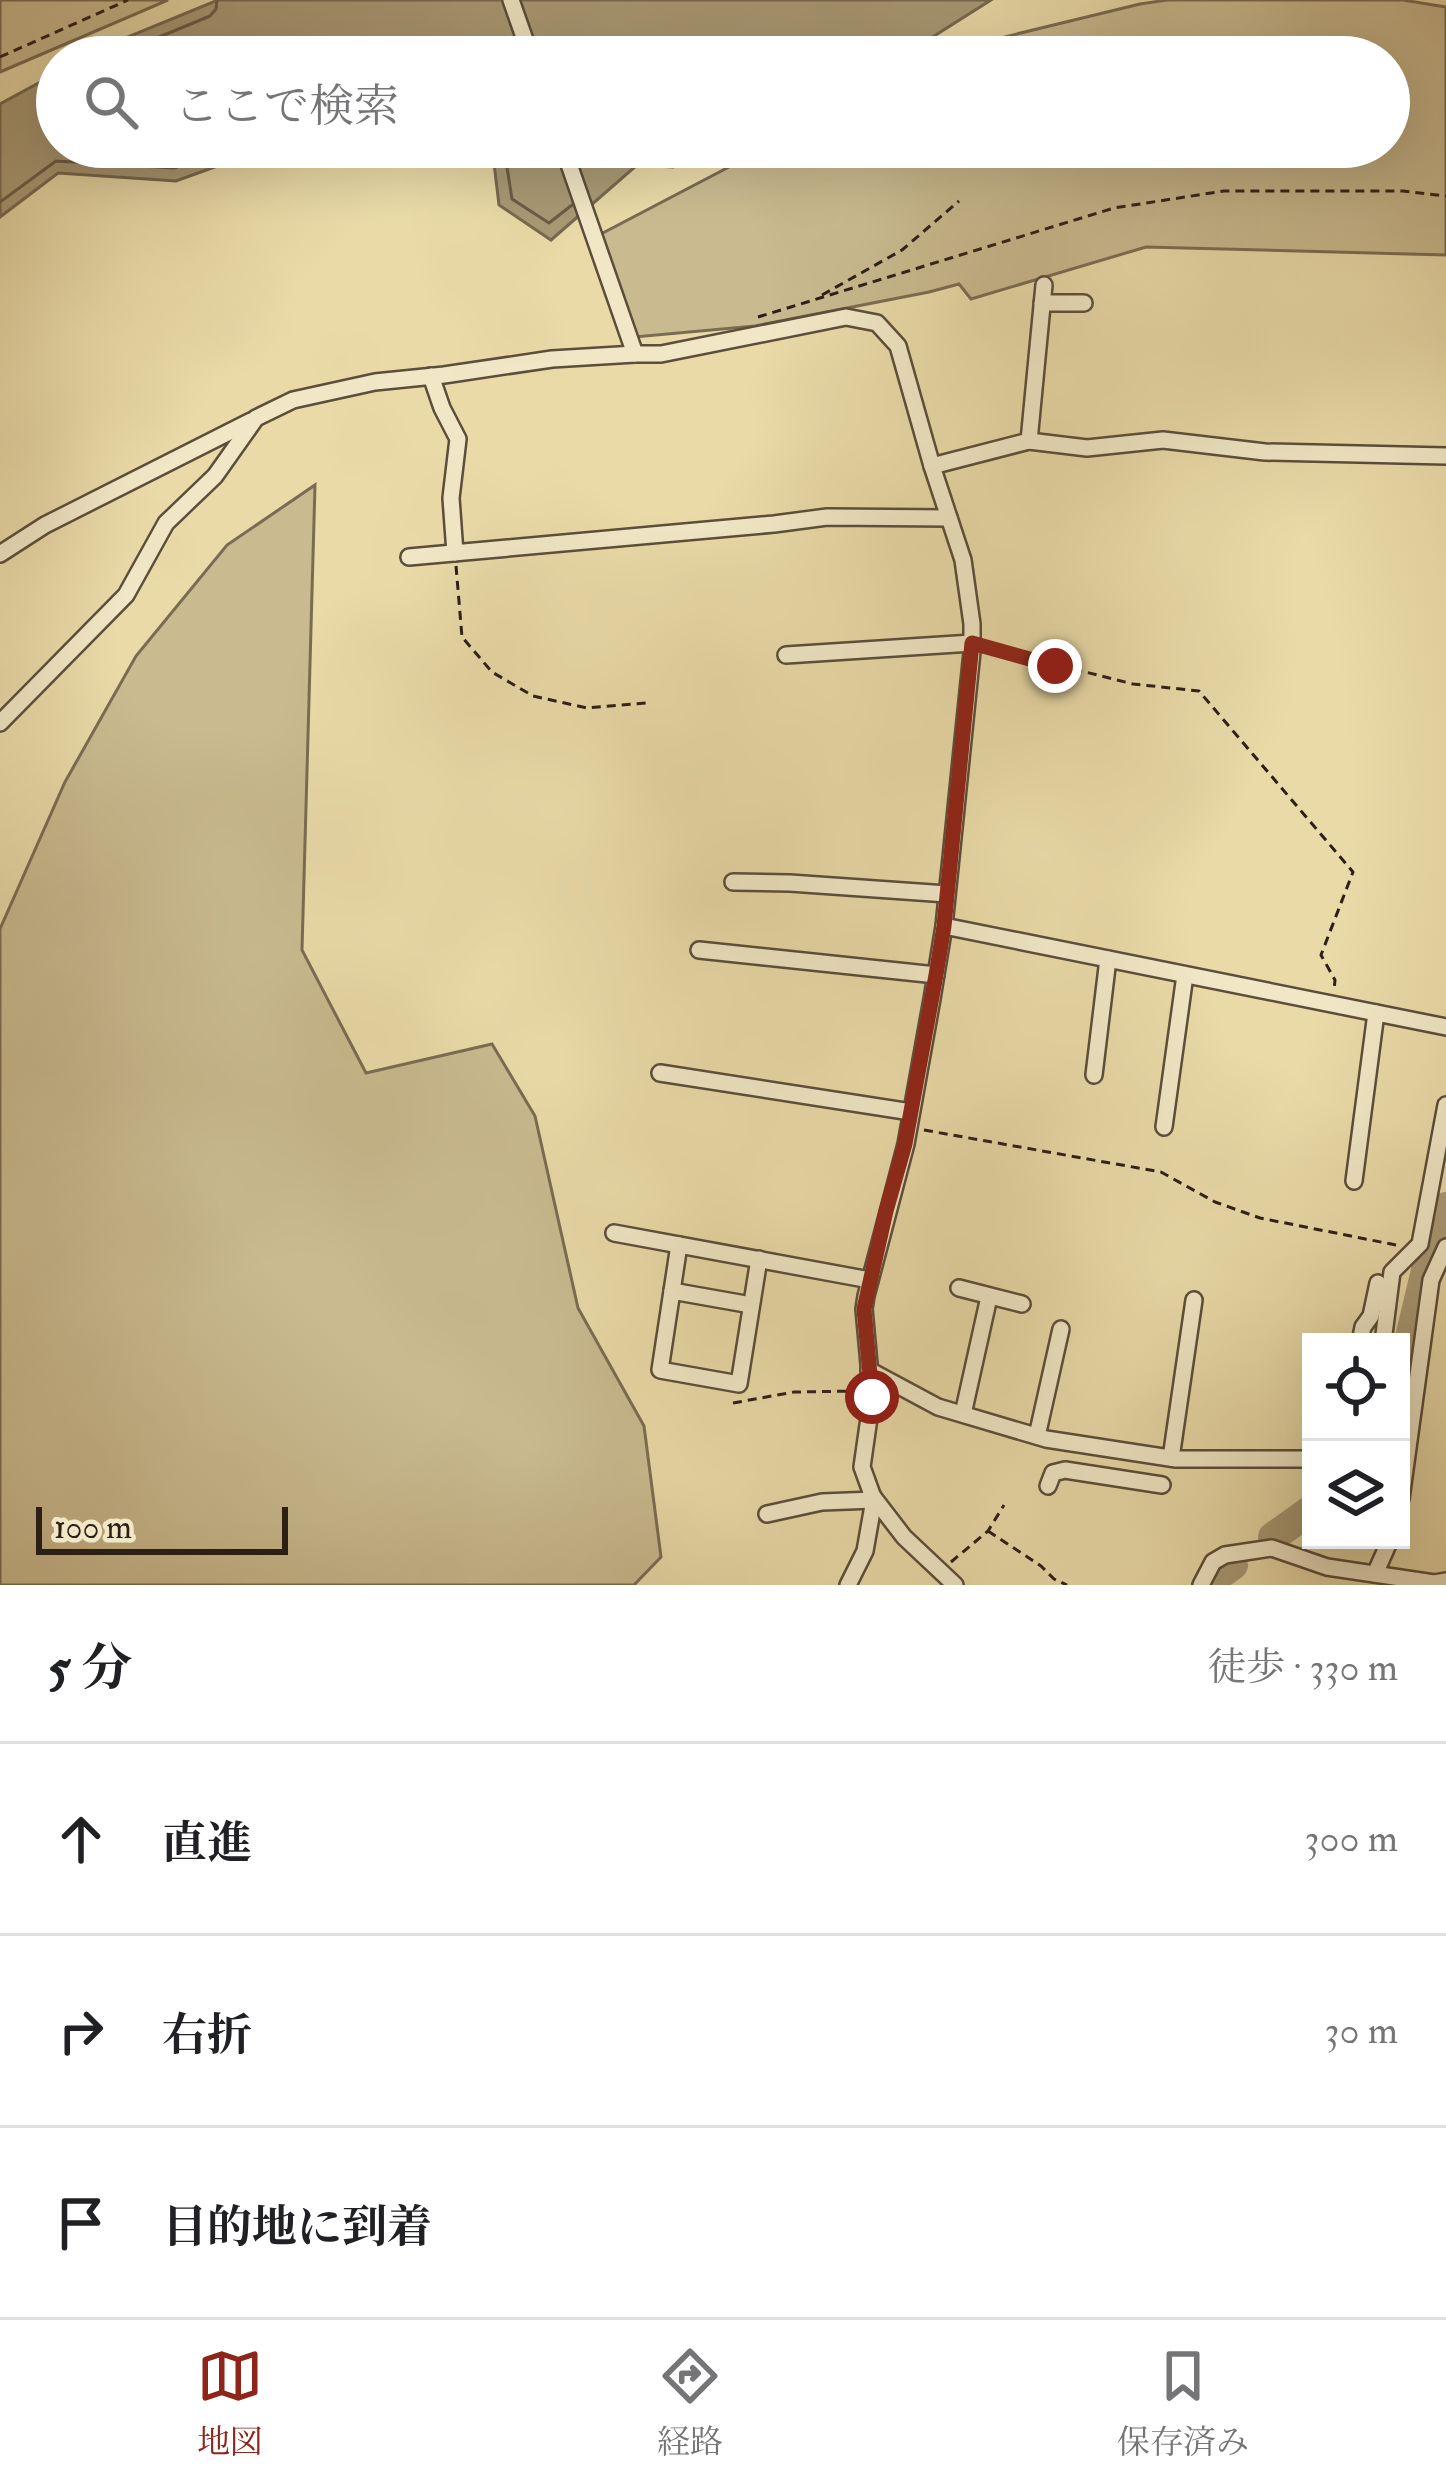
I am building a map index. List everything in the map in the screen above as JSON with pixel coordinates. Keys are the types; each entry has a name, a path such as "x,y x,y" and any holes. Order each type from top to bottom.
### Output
{"street":[{"path":"511,0 524,36"},
{"path":"570,168 635,354"},
{"path":"1029,441 1043,294 1084,303"},
{"path":"0,554 65,515 293,400 375,382 552,359 662,354 846,317 877,323 898,346 963,560 972,643 944,926 910,1120 864,1309 871,1391 862,1467 871,1496 904,1537 955,1585"},
{"path":"431,376 458,439 451,498 455,553"},
{"path":"0,723 126,595 166,523 215,476 256,418"},
{"path":"932,466 1029,441 1087,448 1163,440 1265,452 1446,456"},
{"path":"410,557 827,517 949,518"},
{"path":"786,655 972,643"},
{"path":"733,882 947,894"},
{"path":"944,926 1446,1028"},
{"path":"699,950 936,975"},
{"path":"1094,1075 1108,959"},
{"path":"1164,1127 1185,974"},
{"path":"1354,1181 1376,1013"},
{"path":"660,1073 910,1120"},
{"path":"1384,1333 1393,1272 1420,1244 1446,1105"},
{"path":"614,1233 870,1280"},
{"path":"679,1245 660,1370 739,1384 759,1259"},
{"path":"1409,1441 1431,1280 1446,1247"},
{"path":"1362,1333 1378,1283"},
{"path":"959,1288 1022,1304"},
{"path":"672,1291 752,1305"},
{"path":"964,1414 989,1297"},
{"path":"1171,1458 1194,1300"},
{"path":"1037,1436 1061,1329"},
{"path":"869,1370 938,1407 1037,1436 1171,1458 1302,1459"},
{"path":"1073,1472 1076,1443"},
{"path":"1048,1486 1053,1473 1065,1470 1162,1485"},
{"path":"767,1514 871,1496"},
{"path":"848,1585 865,1551 871,1496"},
{"path":"1202,1585 1214,1562 1225,1555 1272,1548 1327,1568 1442,1582"},
{"path":"1375,1574 1386,1549"}],"path":[{"path":"47,36 128,0"},
{"path":"0,57 36,41"},
{"path":"756,317 1114,208 1224,191 1403,191 1446,196"},
{"path":"815,299 902,250 958,200"},
{"path":"455,553 462,637 492,672 533,696 586,708 647,703"},
{"path":"972,643 1133,684 1199,691 1353,872 1321,955 1335,980 1333,1004"},
{"path":"910,1120 1161,1172 1215,1202 1260,1218 1415,1249"},
{"path":"733,1402 794,1392 871,1391"},
{"path":"940,1571 988,1531 1004,1505"},
{"path":"988,1531 1067,1585"}],"shaded area":[{"path":"0,0 168,0 84,36 36,36 36,57 0,72"},
{"path":"1403,0 1446,7 1446,255 1146,247 971,299 959,284 755,326 635,337 601,234 727,168 1410,168 1410,36 1008,36 1140,4"},
{"path":"315,485 302,950 366,1073 492,1044 535,1116 578,1308 644,1426 661,1557 634,1585 0,1585 0,929 65,782 136,656 227,545"}],"water":[{"path":"218,0 991,0 934,36 130,36"},
{"path":"36,84 36,168 212,168 176,181 58,173 0,217 0,104"},
{"path":"495,168 634,168 551,240 499,205"}],"waterway":[{"path":"1410,1337 1446,1207"},
{"path":"1273,1537 1302,1516"},
{"path":"1219,1575 1233,1565"}],"route":[{"path":"872,1397 864,1309 905,1144 944,926 972,643 1055,666"}]}
